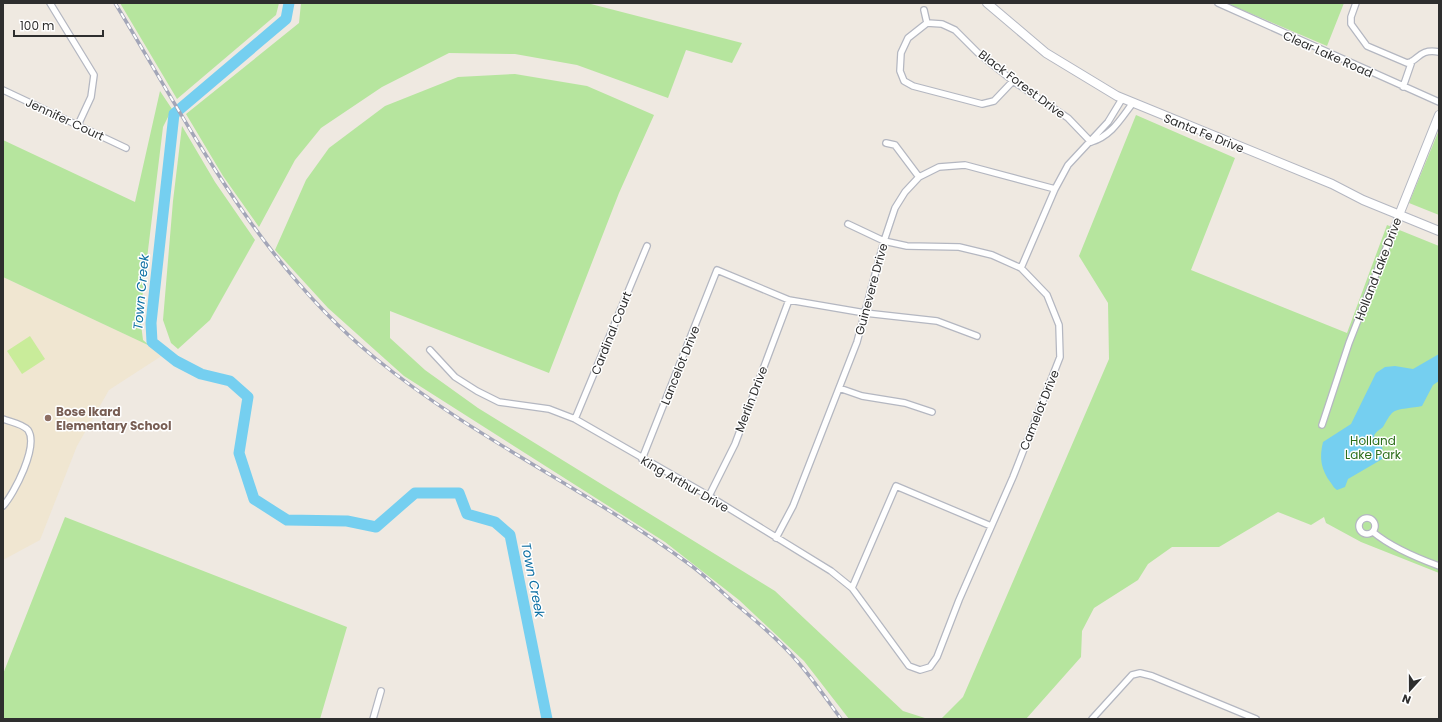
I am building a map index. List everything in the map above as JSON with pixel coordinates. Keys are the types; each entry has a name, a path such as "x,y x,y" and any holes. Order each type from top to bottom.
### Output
{"main road":[{"name":"Santa Fe Drive","path":"987,3 1046,53 1086,79 1122,99 1332,184 1363,200 1439,231"},
{"name":"Holland Lake Drive","path":"1399,215 1439,115"}],"street":[{"path":"50,3 94,75 91,97 78,125"},
{"name":"Clear Lake Road","path":"1218,3 1439,102"},
{"path":"1356,3 1351,17 1351,24 1367,46 1407,63 1422,53 1439,52"},
{"path":"924,10 928,23 908,38 901,53 900,71 904,81 913,86 982,104 994,101 1013,81"},
{"name":"Black Forest Drive","path":"928,23 942,24 955,30 978,53 1013,81 1068,118 1091,142"},
{"path":"1403,87 1412,61"},
{"name":"Jennifer Court","path":"3,90 126,148"},
{"path":"1021,268 1055,189 1068,165 1108,122 1122,99"},
{"path":"1091,142 1102,139 1114,129 1132,104"},
{"path":"886,143 895,145 919,177"},
{"name":"Guinevere Drive","path":"776,538 793,506 857,342 884,241 895,208 905,192 919,177 939,167 965,165 1055,189"},
{"name":"Holland Lake Drive","path":"1322,425 1349,343 1399,215"},
{"name":"Camelot Drive","path":"848,224 884,241 907,246 959,247 992,255 1021,268 1047,295 1059,325 1060,357 1013,477 959,600 937,658 930,667 920,670 909,666"},
{"name":"Cardinal Court","path":"576,419 647,246"},
{"name":"Lancelot Drive","path":"642,459 717,270 789,300"},
{"path":"789,300 864,313 937,321 977,336"},
{"name":"Merlin Drive","path":"709,496 735,444 789,300"},
{"name":"King Arthur Drive","path":"430,350 454,377 477,391 499,402 550,409 576,419 642,459 709,496 831,571 852,588 909,666"},
{"path":"839,388 862,396 905,403 932,412"},
{"path":"3,419 24,427 29,431 31,439 31,448 14,491 3,506"},
{"path":"852,588 896,486 991,526"},
{"path":"1373,532 1379,537 1439,566"},
{"path":"1092,719 1132,675 1140,674 1152,676 1256,719"},
{"path":"373,719 381,691"}],"shaded area":[{"name":"Bose Ikard Elementary School","path":"3,277 150,346 163,355 109,390 77,446 40,540 3,560"}],"green space":[{"path":"120,3 279,3 276,15 177,99"},
{"path":"301,3 587,3 742,43 732,63 686,50 668,98 577,65 515,54 449,53 382,87 321,128 295,160 259,227 223,176 186,114 299,23"},
{"path":"1226,3 1344,3 1327,46"},
{"path":"515,74 587,86 654,115 619,193 549,373 390,311 390,338 425,370 478,408 775,591 903,711 928,719 849,719 804,661 739,600 665,542 404,376 328,308 275,250 306,180 329,148 385,106 458,77"},
{"path":"160,91 172,109 163,127 140,316 143,340 150,346 3,277 3,140 135,202"},
{"name":"Holland Lake Park","path":"1136,115 1235,158 1191,270 1347,333 1387,225 1439,246 1439,573 1361,542 1326,523 1324,517 1311,525 1278,512 1219,547 1172,547 1148,564 1138,580 1094,608 1082,631 1081,657 1026,719 941,719 963,697 1109,359 1108,303 1079,256"},
{"path":"182,126 215,182 255,240 210,320 178,349 171,343 163,320 173,201"},
{"path":"1439,130 1439,215 1409,203"},
{"path":"30,336 45,359 22,374 7,351"},
{"path":"65,517 347,627 320,719 3,719 3,674"}],"water":[{"path":"1439,354 1439,381 1433,385 1422,406 1394,411 1389,416 1383,427 1375,434 1374,436 1382,447 1384,458 1348,479 1345,487 1337,490 1323,469 1321,453 1323,442 1351,424 1376,373 1385,367 1395,366 1413,369"}],"waterway":[{"name":"Town Creek","path":"289,3 286,19 174,114 151,323 152,342 176,361 201,374 230,381 248,397 239,453 254,499 287,520 347,521 376,527 415,493 459,493 467,514 495,522 510,535 547,719"}],"railway":[{"path":"115,3 200,146 230,192 262,237 296,280 333,321 375,358 412,387 451,414 651,537 695,568 782,645 809,675 841,719"}],"place":[{"name":"Bose Ikard Elementary School","path":"48,418"}]}
